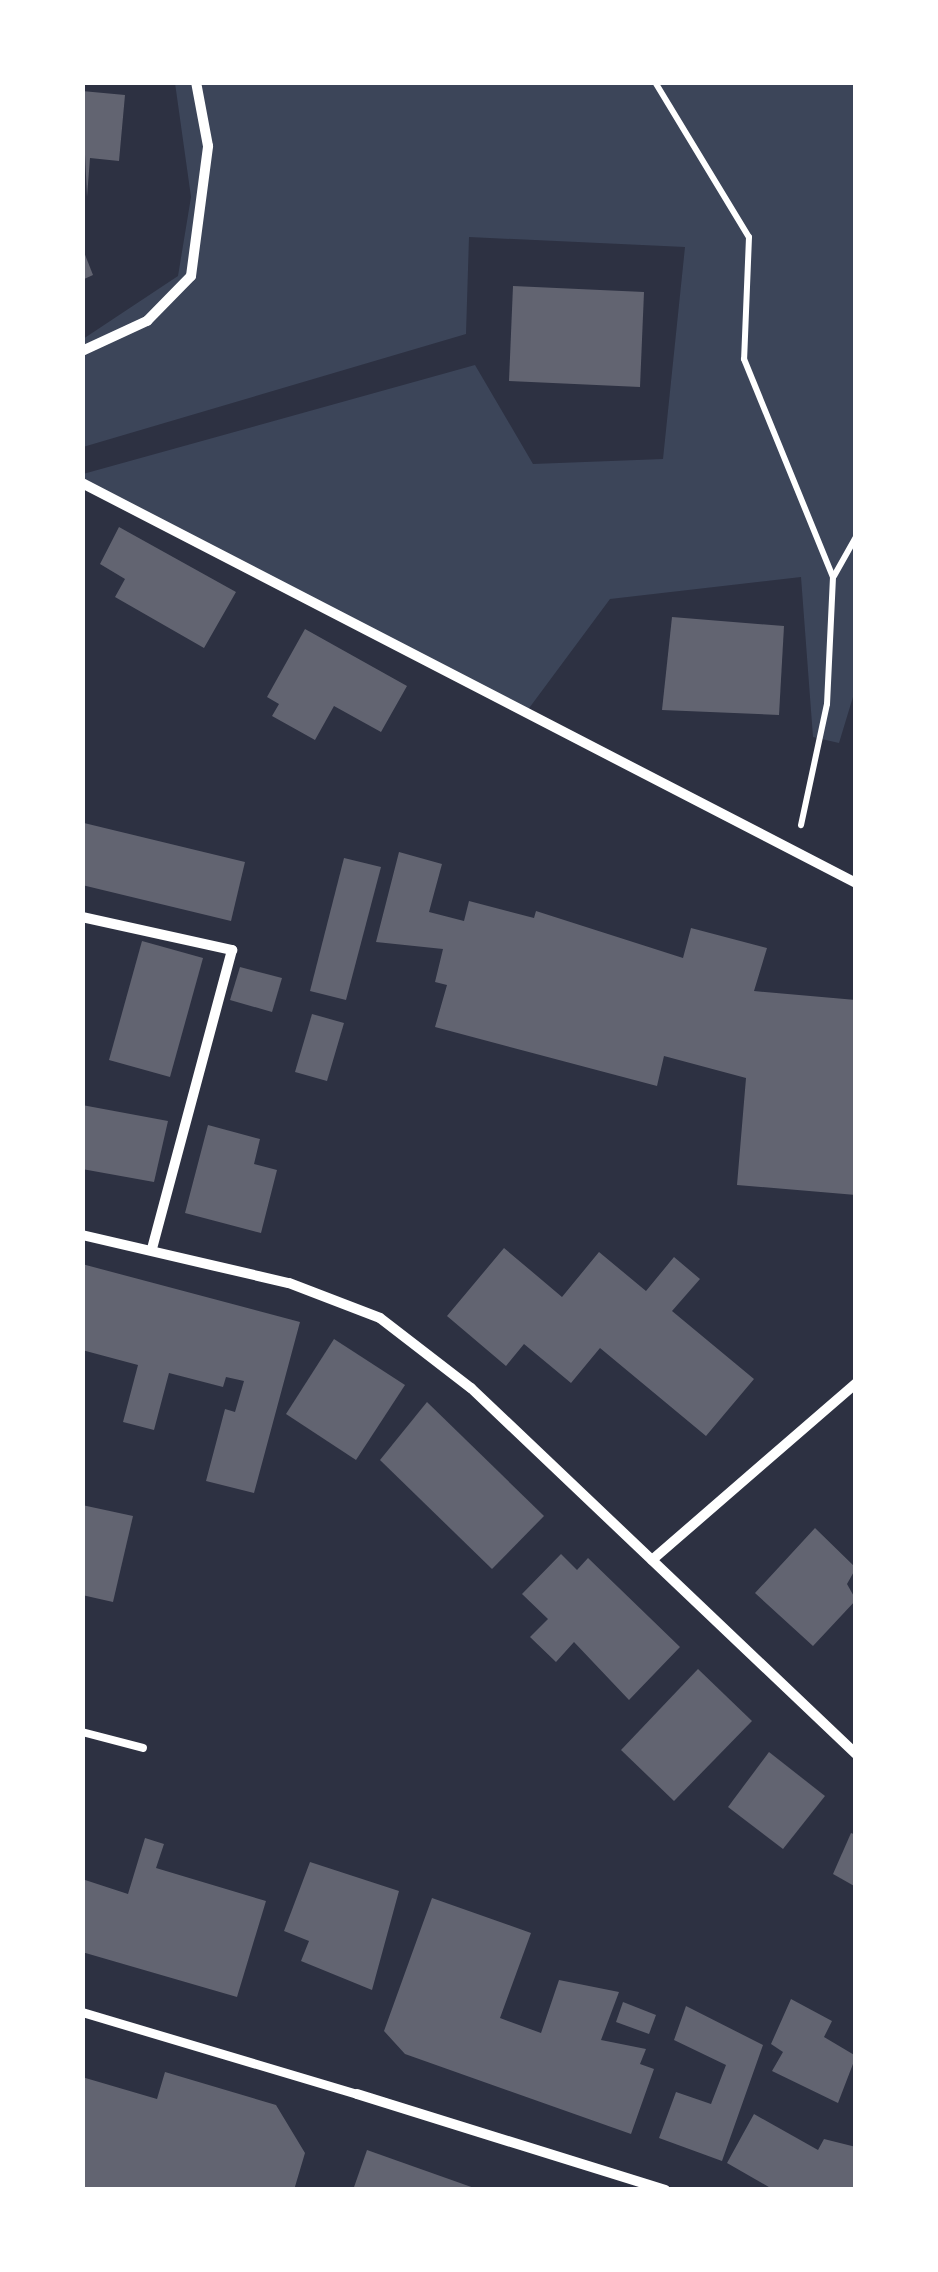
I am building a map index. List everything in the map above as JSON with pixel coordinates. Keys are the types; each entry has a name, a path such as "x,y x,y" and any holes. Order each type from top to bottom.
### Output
{"street":[{"path":"82,351 146,321 191,276 208,146 196,82"},
{"path":"82,483 856,883"},
{"path":"82,918 232,950 152,1250"},
{"path":"82,1235 152,1250 380,1318 471,1388 856,1754"},
{"path":"652,1560 856,1383"},
{"path":"82,2012 665,2190"}],"lane":[{"path":"82,1732 144,1748"}],"path":[{"path":"656,82 749,237 744,358 833,577 828,704 795,850"},
{"path":"833,577 856,538"}],"shaded area":[{"path":"175,83 855,83 856,687 839,743 813,737 801,577 610,599 524,715 83,487 83,474 475,365 533,464 663,459 685,247 469,237 466,334 83,447 83,339 178,276 191,197"}],"building":[{"path":"82,91 125,95 119,161 90,158 87,197"},
{"path":"82,247 93,275 82,280"},
{"path":"513,286 644,292 640,387 509,381"},
{"path":"119,527 236,592 204,648 115,597 125,579 100,564"},
{"path":"672,617 784,626 779,715 662,710"},
{"path":"305,629 407,686 381,732 334,706 315,740 272,716 279,704 267,697"},
{"path":"84,823 245,862 231,921 82,885"},
{"path":"399,852 442,864 429,912 464,921 469,901 534,918 536,911 683,958 691,928 767,948 754,991 856,1000 856,1195 737,1185 746,1078 664,1056 657,1086 435,1027 447,985 435,982 443,949 376,942"},
{"path":"344,858 381,867 346,1000 310,991"},
{"path":"142,941 203,958 170,1077 109,1060"},
{"path":"240,967 282,978 272,1012 230,1000"},
{"path":"312,1014 344,1023 327,1081 295,1072"},
{"path":"82,1105 168,1121 154,1182 82,1169"},
{"path":"208,1125 260,1139 254,1164 277,1170 261,1233 185,1213"},
{"path":"504,1248 562,1297 599,1252 646,1291 674,1257 700,1279 672,1311 754,1379 706,1436 600,1348 571,1383 524,1344 506,1366 447,1316"},
{"path":"82,1264 300,1322 254,1493 206,1481 225,1409 235,1412 244,1381 226,1377 223,1387 169,1373 154,1430 123,1422 138,1365 82,1350"},
{"path":"334,1339 405,1385 356,1460 286,1414"},
{"path":"427,1402 544,1516 492,1569 380,1460"},
{"path":"82,1505 133,1516 113,1602 82,1595"},
{"path":"815,1528 856,1568 847,1584 856,1600 813,1646 755,1593"},
{"path":"561,1554 577,1570 588,1558 680,1647 629,1700 574,1642 556,1662 530,1637 548,1619 522,1594"},
{"path":"698,1669 752,1721 674,1801 621,1750"},
{"path":"769,1752 825,1796 783,1849 728,1807"},
{"path":"851,1833 856,1835 856,1887 833,1874"},
{"path":"145,1838 164,1844 156,1868 266,1901 237,1997 82,1952 82,1879 128,1894"},
{"path":"310,1862 399,1891 372,1990 301,1961 309,1941 284,1931"},
{"path":"432,1898 531,1933 500,2018 541,2033 559,1980 619,1992 601,2040 646,2049 640,2064 654,2069 631,2134 405,2054 384,2031"},
{"path":"791,1999 832,2021 824,2037 856,2056 838,2103 772,2071 783,2052 771,2044"},
{"path":"623,2002 656,2015 649,2034 616,2022"},
{"path":"686,2006 763,2045 722,2161 659,2138 676,2092 711,2104 726,2065 674,2040"},
{"path":"165,2072 276,2105 305,2153 294,2190 82,2190 82,2077 157,2099"},
{"path":"754,2114 818,2150 824,2139 856,2147 856,2190 774,2190 727,2163"},
{"path":"367,2150 477,2189 477,2190 353,2190"}]}
